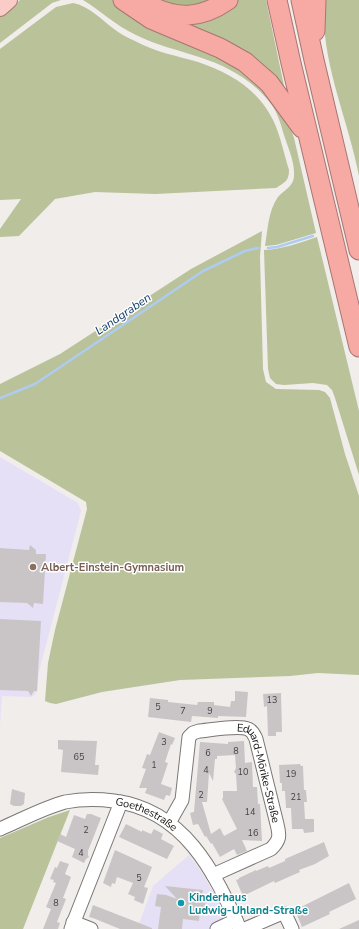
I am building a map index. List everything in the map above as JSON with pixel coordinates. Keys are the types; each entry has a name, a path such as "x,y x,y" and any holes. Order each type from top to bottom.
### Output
{"highway":[{"path":"123,0 151,20 220,48 245,62 269,83 308,136"},
{"path":"141,0 152,7 168,13 190,15 211,10 228,0"},
{"path":"277,0 359,347"},
{"path":"302,0 314,60 359,250"},
{"path":"314,60 316,0"}],"main road":[{"path":"0,8 9,0"}],"street":[{"name":"Eduard-Mörike-Straße","path":"169,823 182,800 189,737 193,733 199,731 242,728 249,729 253,732 277,824 279,834 278,842 271,849 213,875"},
{"name":"Goethestraße","path":"0,829 47,808 66,802 96,800 121,802 144,808 169,823 194,845 204,859 240,926"},
{"path":"91,929 72,926 121,802"},
{"path":"218,929 240,926 282,913 285,914 292,929"}],"shaded area":[{"name":"Albert-Einstein-Gymnasium","path":"0,457 78,503 81,511 39,672 37,692 32,697 2,696 0,726"},
{"path":"189,855 223,908 223,918 219,925 209,929 137,929 153,886"}],"green space":[{"path":"20,0 61,0 52,3 0,43 0,17"},
{"path":"83,0 115,0 244,66 287,118 294,138 316,233 276,245 265,246 272,208 278,197 292,183 294,179 294,171 291,155 276,111 264,95 248,81 229,69 144,39 122,27"},
{"path":"152,0 216,0 184,10"},
{"path":"235,0 266,0 287,100 151,11"},
{"path":"324,0 359,0 359,176 330,67 324,23"},
{"path":"73,3 90,10 116,31 130,39 158,51 210,66 232,77 251,91 267,109 280,138 289,170 286,181 276,188 155,194 95,192 55,199 19,236 0,237 0,229 21,199 0,200 0,49 56,7"},
{"path":"262,231 260,257 263,369 266,382 276,389 319,390 325,392 330,398 345,454 359,496 359,675 318,673 290,676 180,680 102,692 56,704 45,701 48,663 55,630 87,509 86,502 0,451 0,384 60,354 191,269"},
{"path":"317,237 359,411 359,475 332,390 327,385 313,383 284,385 276,384 270,378 268,369 264,250 284,247"},
{"path":"70,810 23,929 0,929 0,838 49,817"}],"building":[{"path":"30,545 36,550 36,554 46,554 43,604 34,603 33,608 27,603 0,602 0,548 29,550"},
{"path":"0,619 41,621 37,691 34,691 31,696 28,691 0,690"},
{"path":"235,691 248,692 246,717 218,716 218,718 192,716 191,722 148,717 150,698 168,700 168,702 197,705 198,702 214,702 214,705 230,707 231,701 235,701"},
{"path":"281,693 282,732 276,732 276,736 268,736 267,706 264,707 263,694"},
{"path":"159,732 175,738 172,745 171,744 165,762 168,763 161,784 172,788 170,796 166,795 164,800 145,793 147,788 139,788 146,769 142,768 147,754 150,755"},
{"path":"58,740 97,741 95,765 99,765 98,775 61,772 63,750 58,749"},
{"path":"244,741 245,763 252,762 253,787 257,787 258,804 260,804 262,841 242,840 247,851 237,855 234,849 220,857 212,843 211,844 206,836 205,837 198,824 193,825 190,813 194,812 200,742 228,744 228,742","holes":["235,755 236,768 234,772 236,774 237,791 223,791 222,799 237,829 224,836 220,828 211,834 202,802 207,802 209,773 213,781 215,759 217,759 217,756"]},
{"path":"300,764 303,766 304,790 306,790 307,802 304,802 305,819 314,819 314,832 304,833 303,829 292,829 291,808 286,808 285,791 282,791 282,783 280,783 279,765"},
{"path":"12,789 25,793 24,804 21,806 14,806 10,804"},
{"path":"87,814 101,818 88,851 89,857 84,863 72,857 75,849 57,841 60,834 66,837 74,815 85,819"},
{"path":"126,824 142,832 142,830 151,834 154,829 163,834 161,839 174,846 167,859 119,837"},
{"path":"324,842 329,856 315,864 299,870 300,872 275,883 274,881 243,896 236,880 239,878 268,866 269,868 285,861 285,859"},
{"path":"115,850 152,867 144,887 148,888 143,904 134,900 135,897 128,894 133,883 117,877 115,884 112,883 111,887 103,883"},
{"path":"60,861 69,864 65,874 71,877 63,898 66,899 57,922 60,923 58,929 43,929 51,909 46,907 56,883 53,882 54,880 50,879 55,867 57,868"},
{"path":"349,883 356,899 329,912 330,914 302,927 295,910"},
{"name":"Kinderhaus Ludwig-Uhland-Straße","path":"165,886 203,890 202,899 206,900 204,912 200,911 199,921 183,919 182,929 158,929 161,907 155,906 157,894 166,895 177,899"},
{"path":"93,905 152,929 120,929 89,917"},
{"path":"359,920 359,929 339,929"}],"waterway":[{"name":"Landgraben","path":"268,248 277,247 313,236"},
{"name":"Landgraben","path":"0,398 35,384 203,271 245,251 258,248"}],"place":[{"name":"Albert-Einstein-Gymnasium","path":"33,567"},
{"name":"Kinderhaus Ludwig-Uhland-Straße","path":"181,903"}]}
